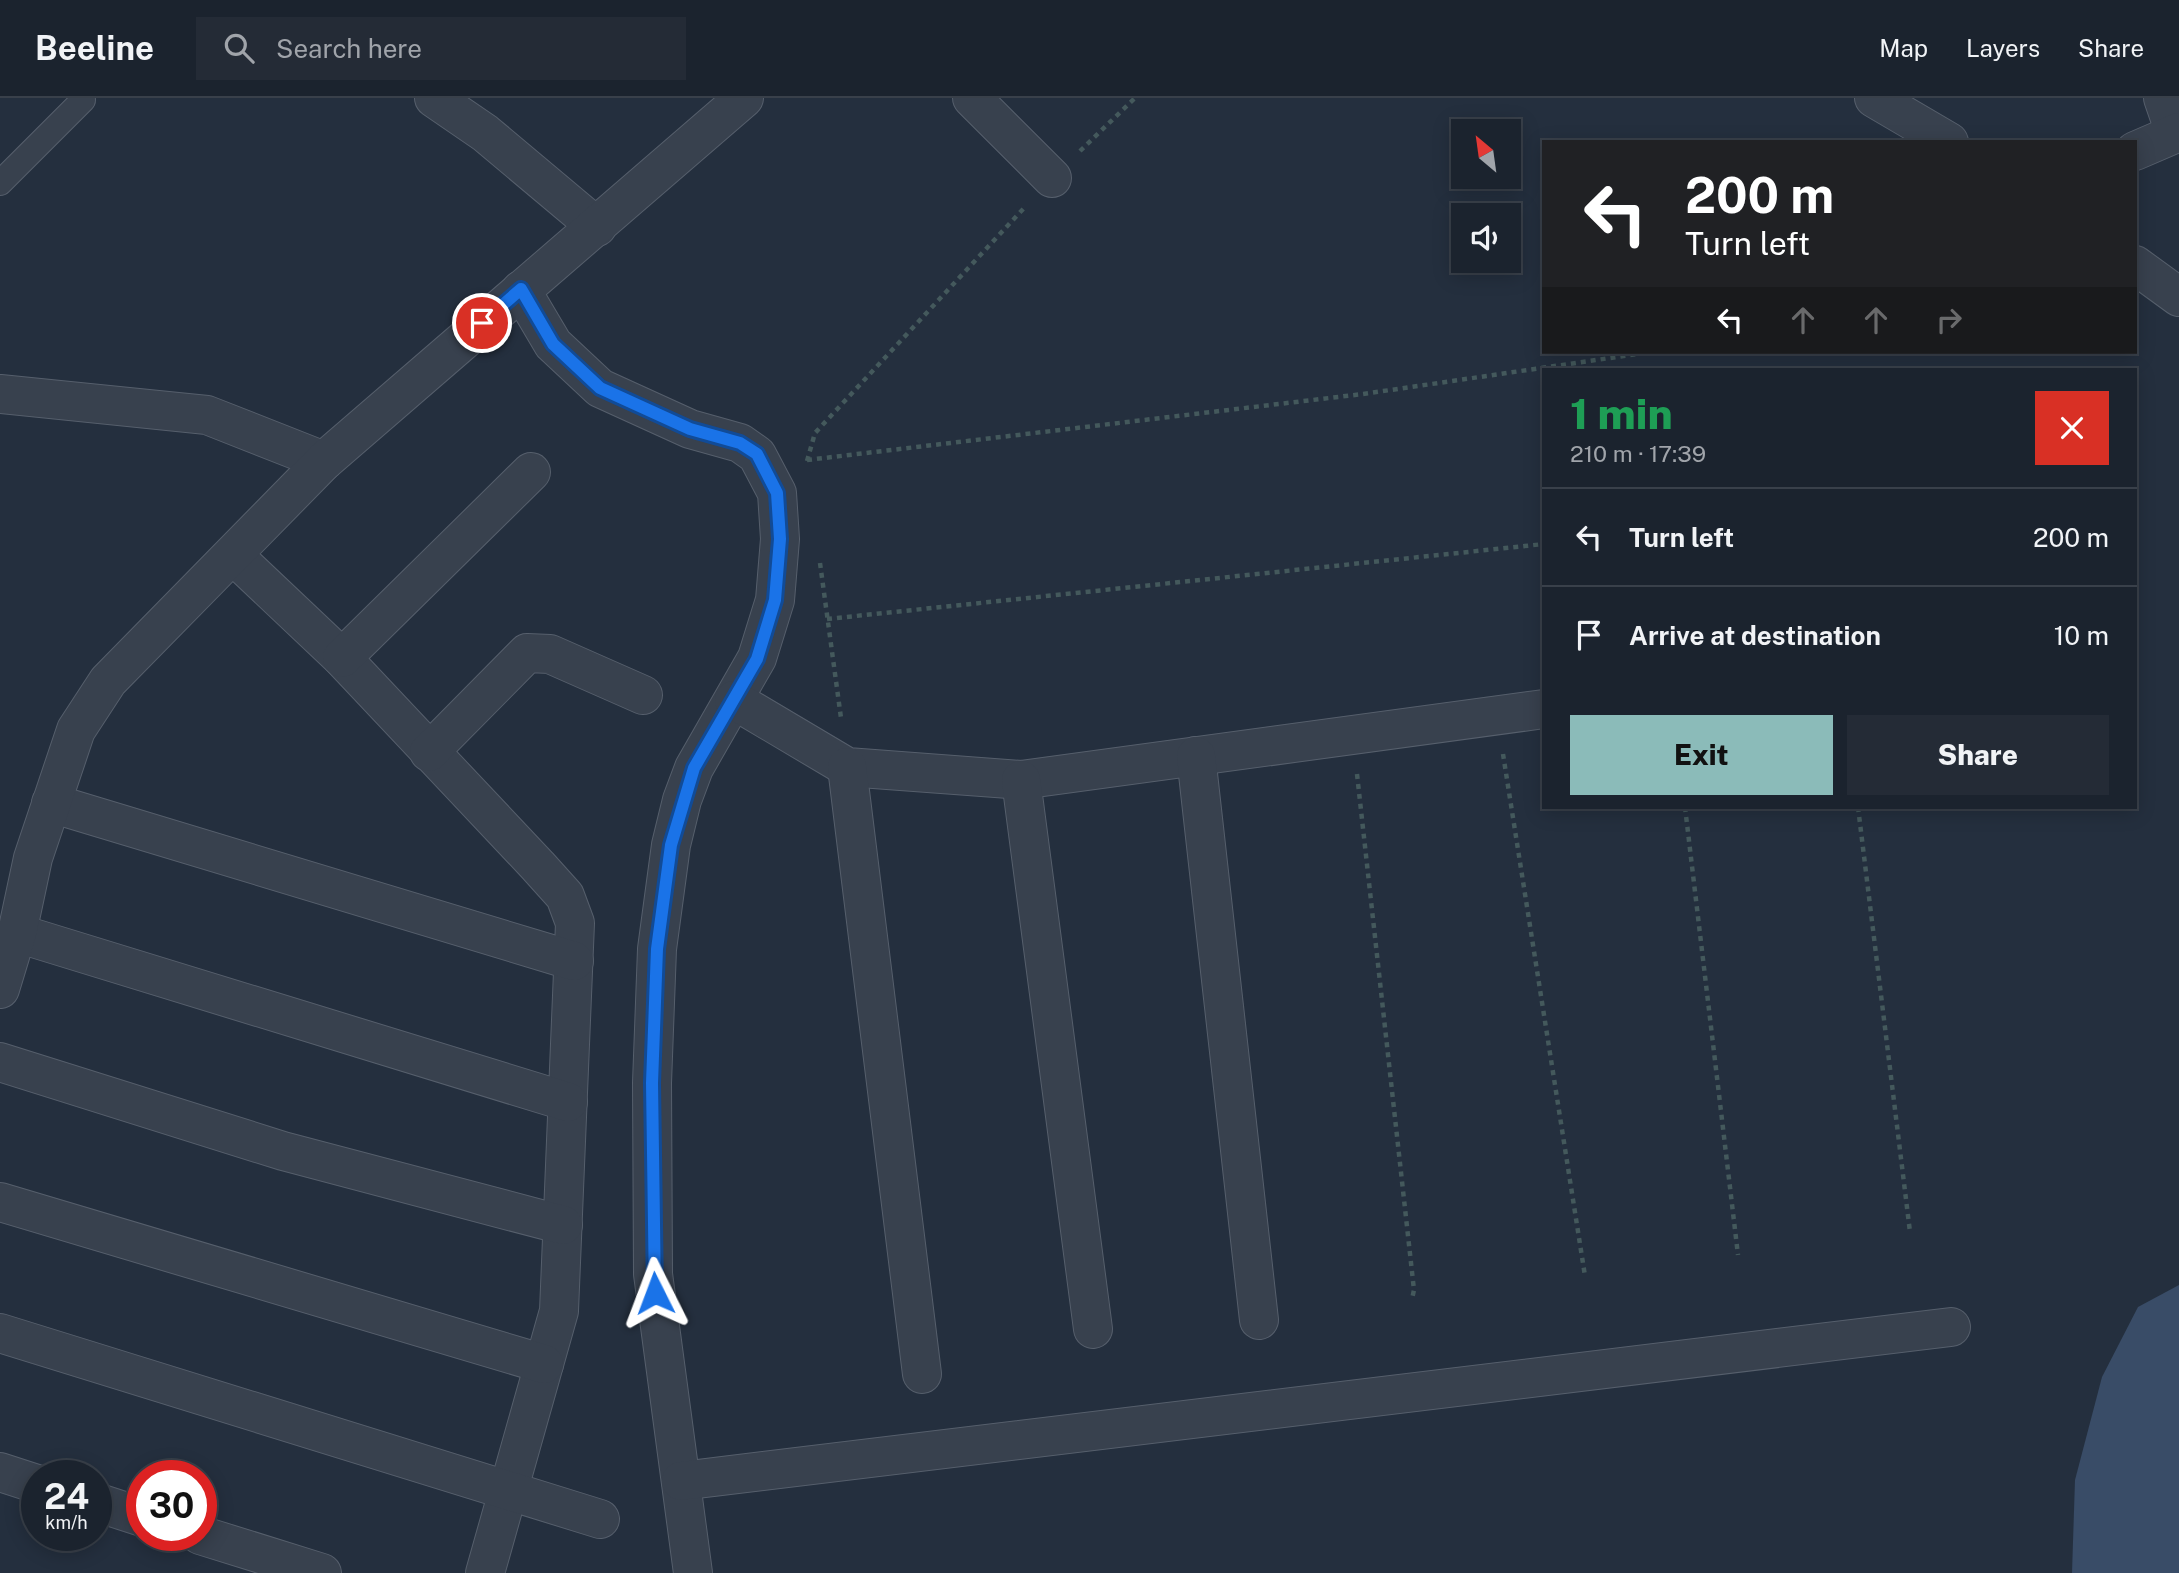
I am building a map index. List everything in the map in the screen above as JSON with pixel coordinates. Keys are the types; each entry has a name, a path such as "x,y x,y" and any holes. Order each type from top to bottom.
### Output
{"street":[{"path":"433,98 485,133 597,228"},
{"path":"0,989 18,933 33,858 76,730 108,681 324,461 521,289 597,228 744,98"},
{"path":"972,98 1052,178"},
{"path":"1874,98 1946,140"},
{"path":"2137,149 2172,121"},
{"path":"2137,266 2179,297"},
{"path":"521,289 553,344 600,388 690,429 740,443 757,454 777,493 780,539 775,600 757,659 694,768 682,800 671,845 657,949 652,1083 653,1274 693,1573"},
{"path":"0,394 207,415 324,461"},
{"path":"342,657 531,472"},
{"path":"233,555 342,657 565,896 575,923 559,1311 485,1573"},
{"path":"429,752 527,653 550,654 643,695"},
{"path":"734,700 847,767 1021,780 1542,709"},
{"path":"1196,756 1259,1320"},
{"path":"847,767 922,1374"},
{"path":"1021,780 1093,1329"},
{"path":"51,803 574,961"},
{"path":"0,876 33,858"},
{"path":"18,933 568,1102"},
{"path":"0,1062 283,1151 563,1225"},
{"path":"0,1202 544,1364"},
{"path":"681,1481 1951,1327"},
{"path":"0,1333 600,1519"},
{"path":"0,1472 21,1479"},
{"path":"217,1540 322,1573"}],"lane":[{"path":"0,183 83,100"}],"path":[{"path":"809,473 807,460 815,433 1052,178 1135,98"},
{"path":"1583,354 1584,362"},
{"path":"1543,368 1638,354"},
{"path":"807,460 1363,394 1542,368"},
{"path":"827,619 1396,562 1542,544"},
{"path":"819,552 847,767"},
{"path":"1497,715 1585,1276"},
{"path":"1353,735 1414,1290 1412,1299"},
{"path":"1685,809 1738,1255"},
{"path":"1858,809 1910,1232"}],"water":[{"path":"2179,1285 2179,1573 2072,1573 2075,1480 2102,1377 2138,1307"}],"route":[{"path":"482,323 521,289 553,344 600,388 690,429 740,443 757,454 777,493 780,539 775,600 757,659 694,768 682,800 671,845 657,949 652,1083 655,1293"}]}
